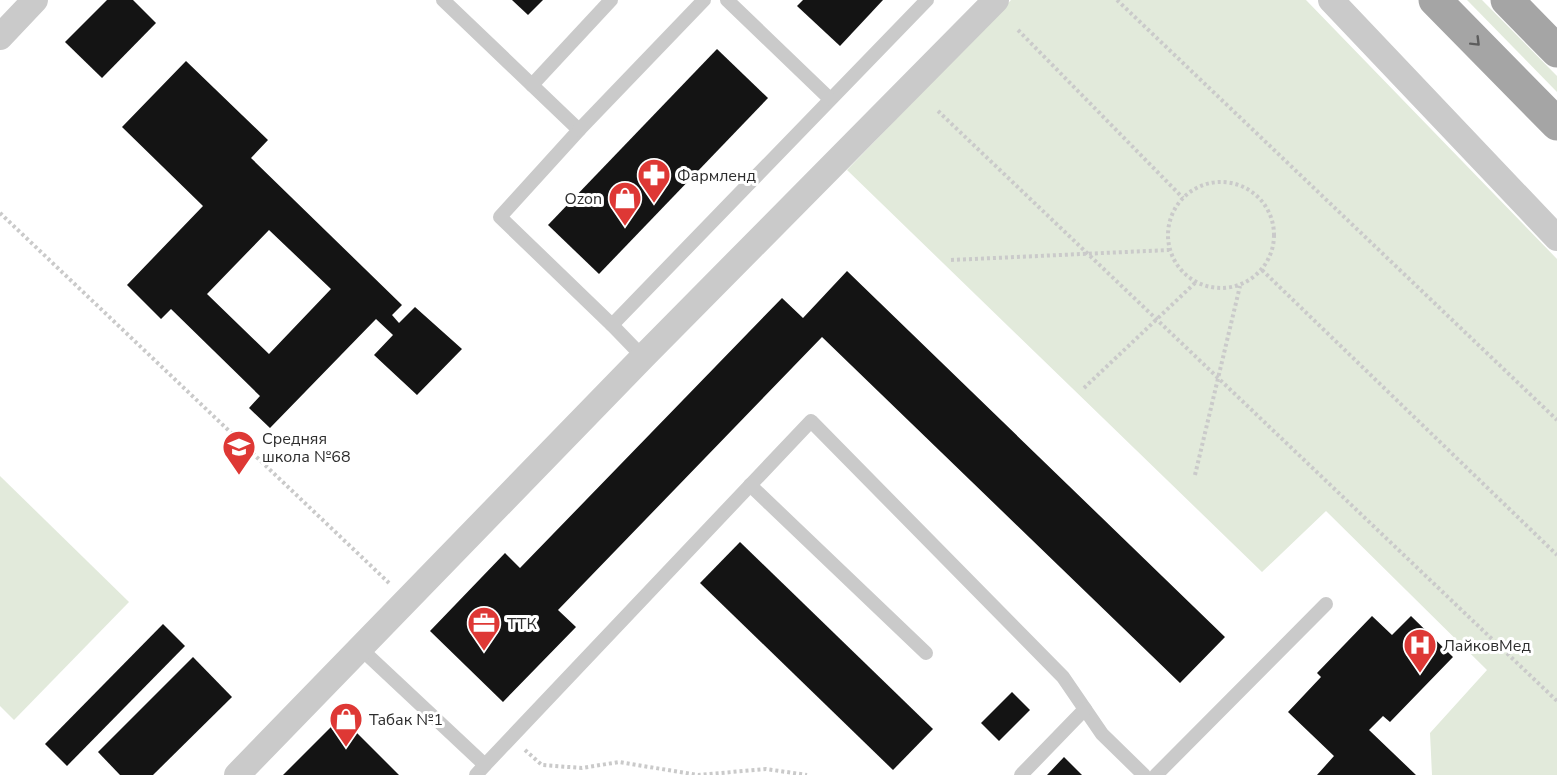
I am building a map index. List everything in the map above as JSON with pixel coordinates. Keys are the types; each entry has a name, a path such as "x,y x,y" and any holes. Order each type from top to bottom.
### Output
{"main road":[{"path":"1434,0 1557,124"},
{"path":"1507,0 1557,51"}],"street":[{"path":"0,37 35,0"},
{"path":"237,775 643,357 996,0"},
{"path":"1331,0 1557,238"}],"lane":[{"path":"443,0 579,130"},
{"path":"532,85 611,0"},
{"path":"643,357 500,217 579,130 704,0"},
{"path":"727,0 830,99"},
{"path":"612,325 927,0"},
{"path":"360,648 481,770 811,421 1064,677 1102,734 1144,775"},
{"path":"750,485 926,653"},
{"path":"1156,775 1326,604"},
{"path":"1021,775 1085,708"}],"path":[{"path":"1117,0 1557,420"},
{"path":"1018,30 1183,198"},
{"path":"938,111 1557,701"},
{"path":"1222,182 1251,191 1264,203 1272,220 1274,235 1271,254 1262,270 1240,286 1222,289 1195,283 1181,271 1169,250 1168,232 1173,213 1183,198 1203,185 1222,182"},
{"path":"0,213 407,600"},
{"path":"951,260 1169,250"},
{"path":"1262,270 1557,555"},
{"path":"1084,388 1195,283"},
{"path":"1194,475 1240,286"},
{"path":"511,738 542,765 582,768 619,762 698,775 766,768 807,775"}],"green space":[{"path":"1011,0 1306,0 1557,259 1557,775 1432,775 1430,733 1487,670 1326,511 1262,572 847,170"},
{"path":"1467,0 1482,0 1557,76 1557,92"},
{"path":"0,476 129,602 14,720 0,706"}],"building":[{"path":"107,0 133,0 156,23 102,78 65,42"},
{"path":"512,0 543,0 528,15"},
{"path":"803,0 883,0 840,46 797,6"},
{"path":"717,49 768,98 599,274 548,225"},
{"path":"186,61 268,140 251,158 402,305 392,315 399,323 415,307 462,349 417,395 374,355 393,335 376,319 270,428 249,408 260,396 171,309 161,319 127,285 203,206 122,127","holes":["269,230 331,289 269,354 207,294"]},
{"path":"847,271 1225,637 1180,683 822,337 558,610 576,627 503,702 430,631 505,553 520,568 782,298 803,318"},
{"path":"740,542 933,729 893,770 700,583"},
{"path":"1372,616 1392,635 1411,616 1453,657 1390,722 1383,716 1369,730 1416,775 1317,775 1334,756 1288,712 1321,677 1317,673"},
{"path":"163,624 185,646 67,766 45,744"},
{"path":"193,657 232,697 153,775 120,775 98,752"},
{"path":"1012,692 1030,710 999,741 981,723"},
{"path":"341,717 399,775 283,775"},
{"path":"1064,757 1082,775 1047,775"}],"place":[{"name":"Фармленд","path":"654,204"},
{"name":"Ozon","path":"625,227"},
{"name":"Средняя школа №68","path":"239,476"},
{"name":"ТТК","path":"484,652"},
{"name":"ЛайковМед","path":"1420,674"},
{"name":"Табак №1","path":"346,748"}]}
